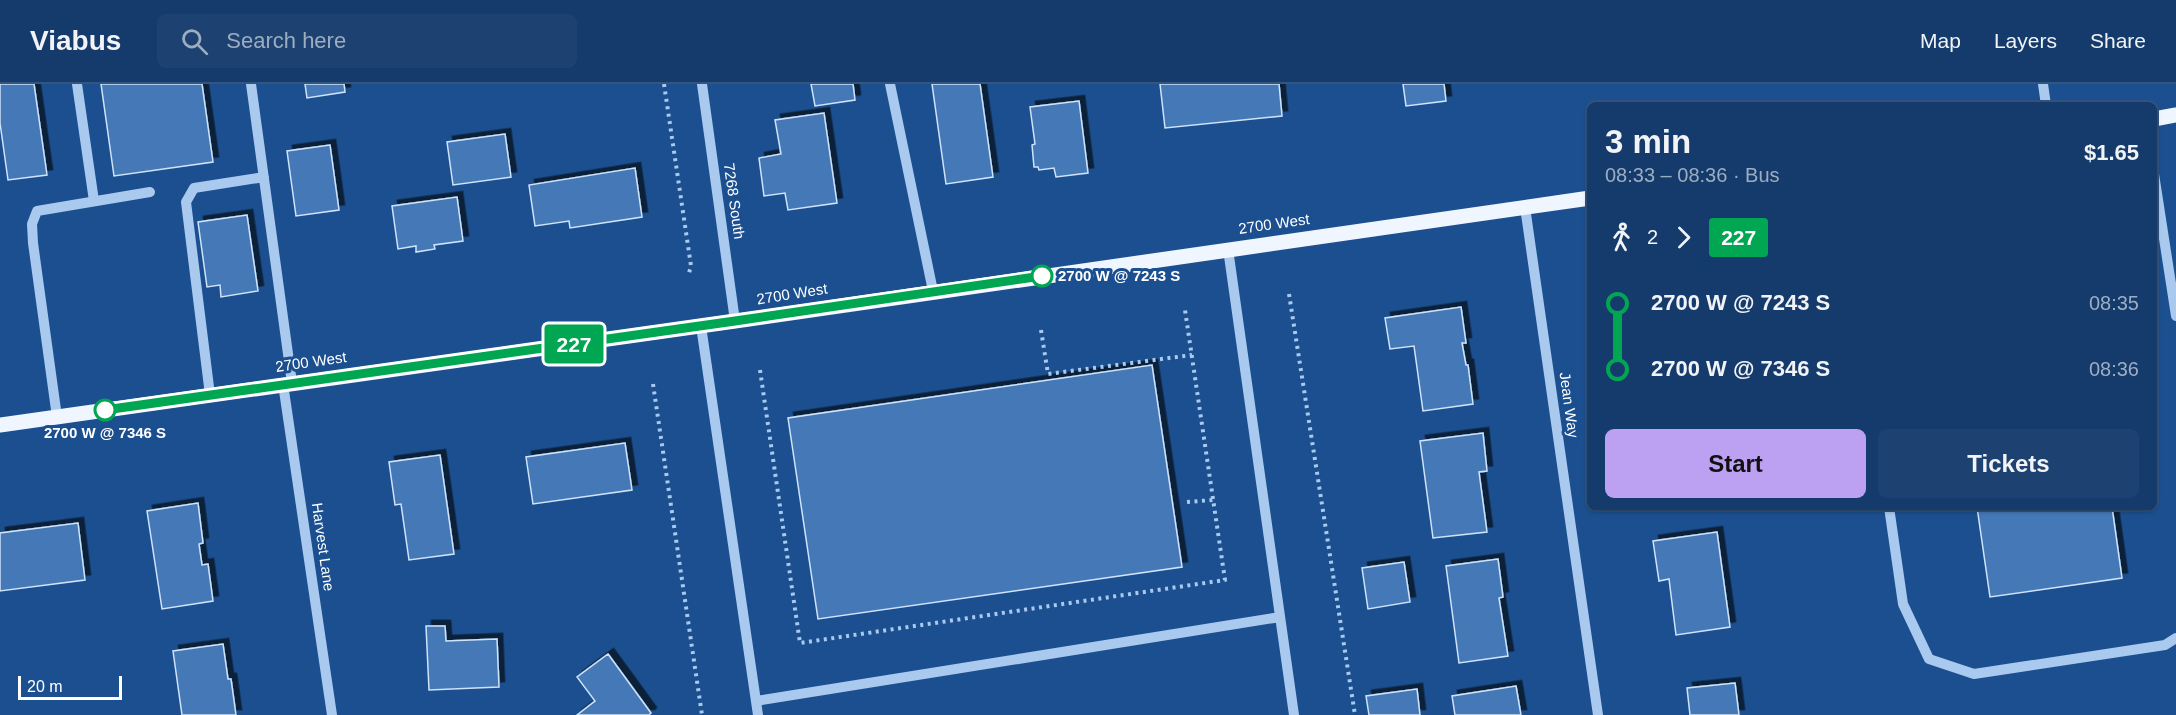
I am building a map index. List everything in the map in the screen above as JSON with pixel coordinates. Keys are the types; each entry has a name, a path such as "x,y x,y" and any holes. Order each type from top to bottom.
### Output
{"main road":[{"path":"2157,118 2176,115"},
{"name":"2700 West","path":"0,425 1587,198"}],"street":[{"path":"77,84 93,201"},
{"name":"Harvest Lane","path":"251,84 332,715"},
{"name":"7268 South","path":"702,84 735,321"},
{"path":"890,84 933,291"},
{"path":"2043,84 2046,102"},
{"path":"210,395 186,202 194,188 264,177"},
{"path":"57,417 32,224 37,211 150,192"},
{"path":"2157,193 2176,316"},
{"name":"Jean Way","path":"1525,207 1598,715"},
{"path":"1228,249 1294,715"},
{"path":"701,326 759,715"},
{"path":"1889,510 1903,604 1929,659 1974,674 2165,645 2176,638"},
{"path":"756,701 1280,616"}],"path":[{"path":"664,84 691,266 689,273"},
{"path":"1289,294 1355,715"},
{"path":"760,370 800,643 1225,580 1185,310"},
{"path":"1041,330 1048,374 1192,355"},
{"path":"653,384 702,715"},
{"path":"1187,502 1213,500"}],"building":[{"path":"0,84 34,84 47,175 8,180 0,123"},
{"path":"101,84 202,84 213,162 114,176"},
{"path":"305,84 344,84 345,92 307,98"},
{"path":"811,84 853,84 855,100 815,106"},
{"path":"932,84 980,84 993,177 946,184"},
{"path":"1160,84 1279,84 1282,116 1165,128"},
{"path":"1403,84 1444,84 1446,101 1406,106"},
{"path":"1079,101 1088,173 1056,177 1054,168 1039,170 1038,167 1034,167 1032,145 1035,144 1030,107"},
{"path":"824,113 837,203 788,210 785,193 764,196 759,158 781,154 775,120"},
{"path":"505,134 511,177 453,185 447,142"},
{"path":"330,145 339,210 296,216 287,151"},
{"path":"635,168 642,217 570,228 569,221 535,226 529,185"},
{"path":"457,197 463,241 434,245 435,249 416,252 416,246 398,249 392,206"},
{"path":"247,215 258,291 221,297 220,285 207,287 198,222"},
{"path":"1461,307 1466,343 1462,343 1466,365 1468,365 1473,404 1423,411 1414,346 1390,349 1385,318"},
{"path":"1152,365 1182,567 818,619 788,418"},
{"path":"1483,433 1487,471 1479,472 1487,532 1433,538 1420,441"},
{"path":"625,443 632,490 533,504 526,457"},
{"path":"440,455 454,554 409,560 401,504 395,505 389,462"},
{"path":"198,503 203,543 199,544 202,565 208,564 213,601 162,609 147,511"},
{"path":"1977,510 2112,510 2122,578 1990,597"},
{"path":"78,523 85,580 0,591 0,533"},
{"path":"1717,532 1730,627 1676,635 1669,579 1659,581 1653,541"},
{"path":"1498,559 1503,597 1499,598 1508,656 1459,663 1446,566"},
{"path":"1404,562 1410,602 1368,609 1362,568"},
{"path":"426,626 445,626 446,641 497,639 499,687 429,690"},
{"path":"223,644 236,715 182,715 173,651"},
{"path":"608,654 651,713 649,715 577,715 595,701 577,677"},
{"path":"1735,683 1739,715 1690,715 1687,688"},
{"path":"1516,686 1521,715 1455,715 1452,696"},
{"path":"1417,689 1420,715 1369,715 1366,696"}],"bus line":[{"name":"227","path":"105,410 1042,276"}],"place":[{"name":"2700 W @ 7243 S","path":"1042,276"},
{"name":"2700 W @ 7346 S","path":"105,410"}]}
